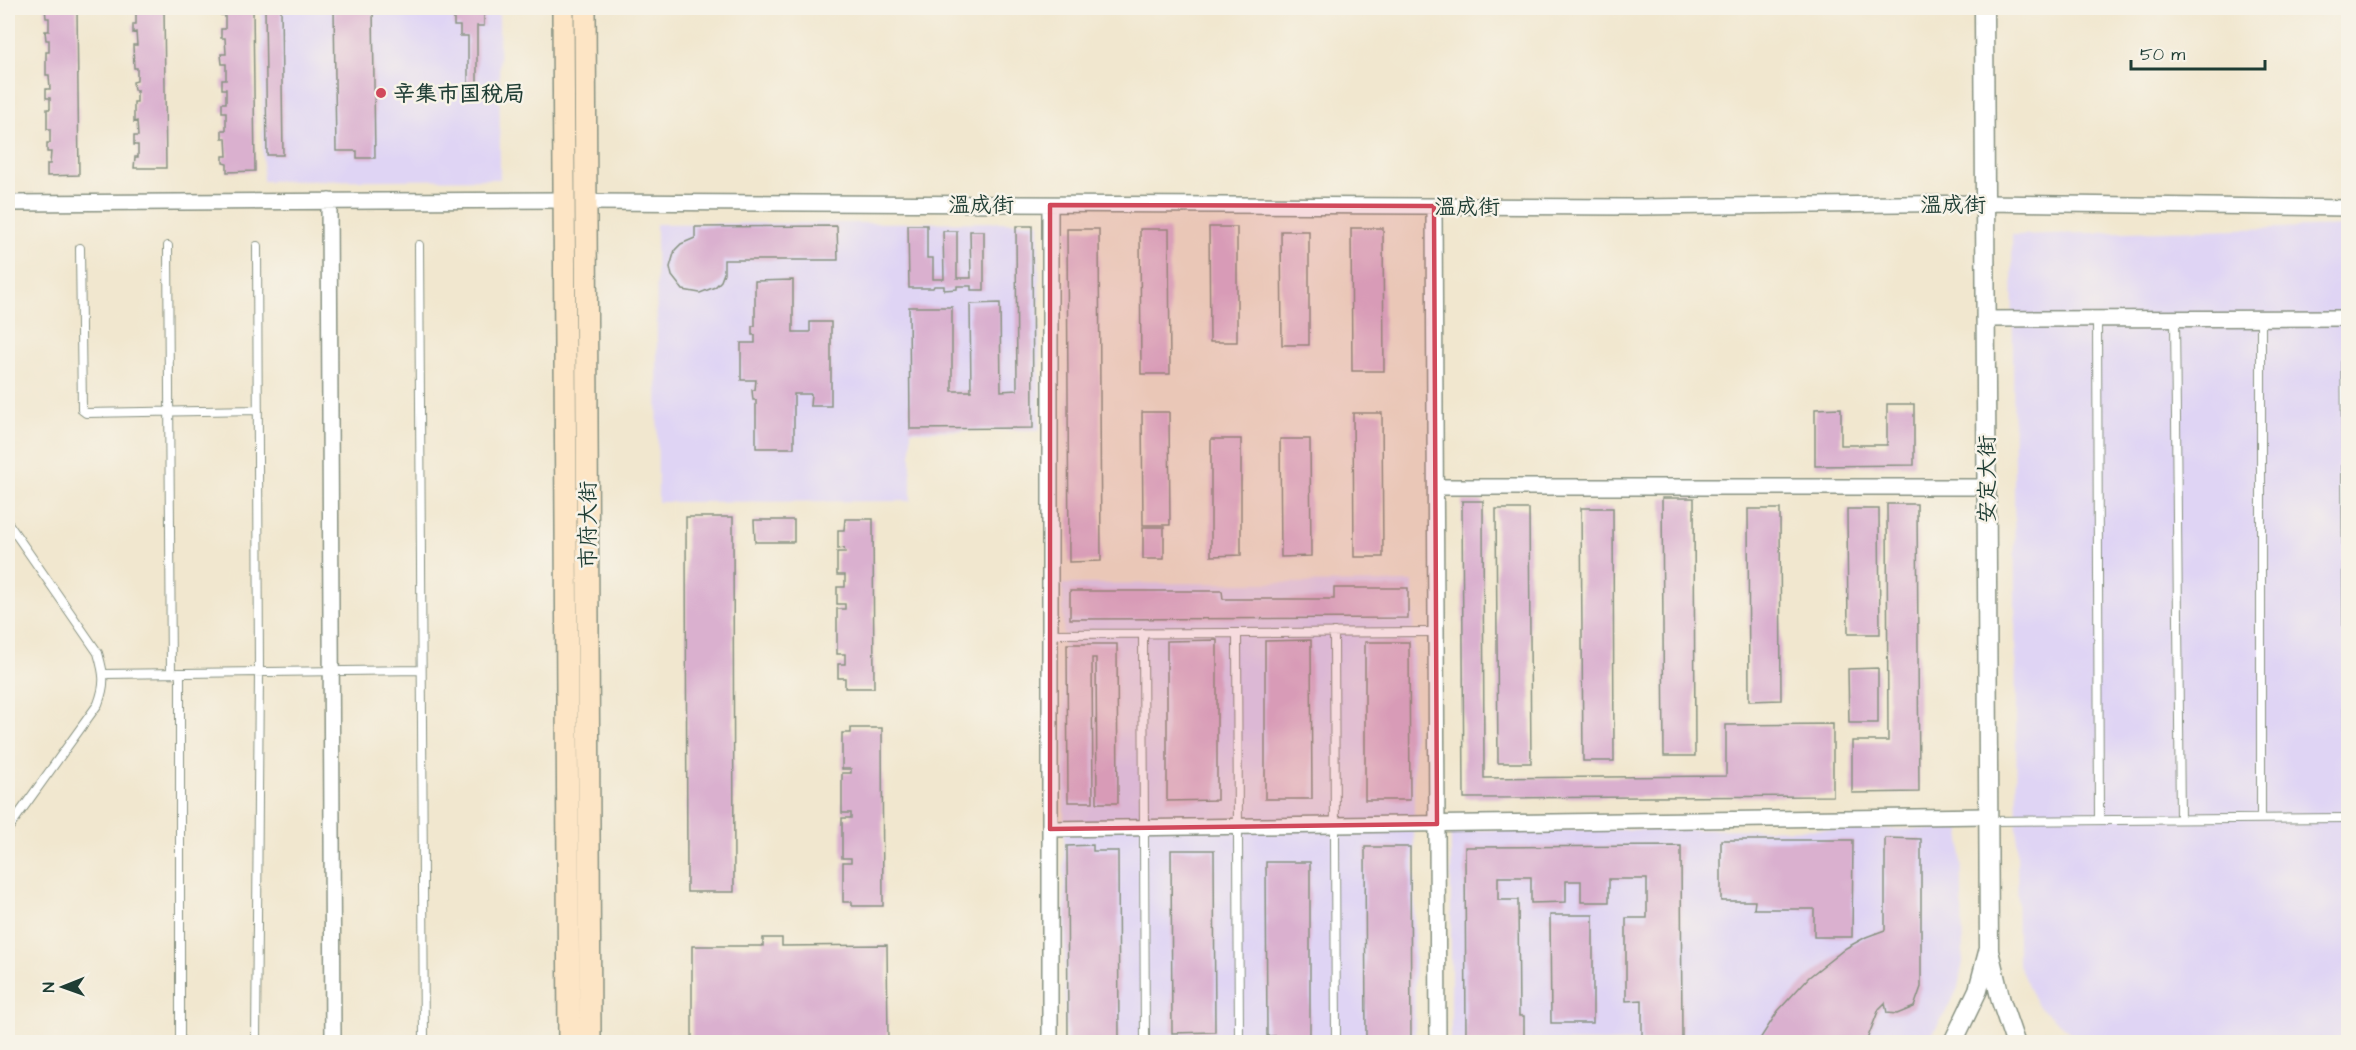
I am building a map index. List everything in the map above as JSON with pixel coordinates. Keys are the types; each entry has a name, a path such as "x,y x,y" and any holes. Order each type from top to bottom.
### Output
{"main road":[{"name":"市府大街","path":"563,8 568,1042"},
{"name":"市府大街","path":"585,8 590,1042"}],"street":[{"name":"安定大街","path":"1984,8 1989,951"},
{"path":"8,203 564,200"},
{"path":"329,201 333,1042"},
{"name":"温成街","path":"586,202 1637,207 1985,203 2349,208"},
{"path":"1050,205 1050,1042"},
{"path":"1434,206 1438,1042"},
{"path":"1985,319 2347,318"},
{"path":"1436,487 1986,487"},
{"path":"1050,829 1988,819"},
{"path":"1953,1042 1978,990 1989,951"},
{"path":"1989,951 2001,1001 2015,1042"}],"lane":[{"path":"419,245 424,1042"},
{"path":"168,246 180,1042"},
{"path":"256,1042 259,672 257,246"},
{"path":"81,248 82,410 86,413 258,410"},
{"path":"2175,318 2180,819"},
{"path":"2261,318 2261,818"},
{"path":"2347,318 2349,742"},
{"path":"2097,319 2099,820"},
{"path":"8,523 98,653 104,674 104,688 98,704 8,829"},
{"path":"1193,1042 1336,1042 1334,632"},
{"path":"1050,634 1436,632"},
{"path":"1143,633 1145,1042"},
{"path":"1236,633 1239,1042"},
{"path":"104,674 421,670"},
{"path":"1988,819 2349,818"}],"highlighted area":[{"path":"1050,205 1434,206 1437,824 1050,829"}],"shaded area":[{"name":"辛集市国税局","path":"261,8 499,8 500,179 263,181"},
{"path":"1039,222 1040,430 911,431 911,501 658,502 656,224"},
{"path":"2348,226 2348,1042 2081,1042 2036,1004 2018,964 2012,235"},
{"path":"1413,582 1415,1042 1065,1042 1063,584"},
{"path":"1961,829 1963,962 1958,988 1950,1005 1933,1033 1924,1042 1451,1042 1451,830"}],"building":[{"path":"45,8 77,8 79,175 47,176 47,164 50,164 51,152 47,152 47,143 50,143 47,109 50,109 50,98 46,98 46,89 50,89 49,75 46,75 46,52 49,52 49,40 46,40 45,31 49,31 49,18 46,18"},
{"path":"133,8 164,8 166,168 134,168 135,157 138,157 138,145 134,145 134,136 138,136 137,121 134,122 134,102 137,102 137,90 134,90 133,82 137,81 137,68 134,68 133,45 137,45 136,32 133,33 136,11 133,11"},
{"path":"221,8 253,8 255,171 227,172 227,164 223,163 223,156 227,156 226,138 222,138 222,130 226,130 226,112 222,112 222,103 226,103 226,89 222,89 222,80 226,80 226,64 222,64 221,54 226,54 225,38 221,38 221,29 225,29 225,15 221,15"},
{"path":"265,8 281,8 283,155 267,155"},
{"path":"334,8 373,8 375,158 357,158 357,151 336,151"},
{"path":"454,8 484,8 484,26 477,26 477,86 468,86 468,36 460,36 460,26 454,26"},
{"path":"908,225 927,225 927,258 933,258 933,279 944,279 943,231 957,231 957,278 971,278 970,231 984,231 984,290 971,290 971,286 957,286 957,289 944,290 944,286 909,288"},
{"path":"837,226 838,260 724,260 724,273 721,281 715,287 700,293 683,290 672,276 670,267 675,250 681,244 695,238 695,227"},
{"path":"1016,226 1032,226 1033,428 910,429 909,307 952,307 952,391 971,391 970,304 1000,303 1001,391 1017,390"},
{"path":"1209,227 1237,227 1237,342 1210,342"},
{"path":"1351,228 1383,228 1384,371 1352,371"},
{"path":"1067,229 1099,229 1101,561 1069,562"},
{"path":"1140,229 1169,229 1170,374 1141,374"},
{"path":"1281,231 1309,231 1309,345 1282,345"},
{"path":"793,280 793,332 810,332 810,322 831,322 831,406 810,406 811,394 794,394 794,448 756,448 756,400 753,400 752,390 755,390 756,380 741,380 741,343 755,343 752,326 755,326 755,281"},
{"path":"1887,404 1914,404 1914,465 1815,466 1815,409 1841,408 1841,445 1887,445"},
{"path":"1142,412 1169,412 1170,525 1143,525"},
{"path":"1353,413 1382,413 1383,557 1354,557"},
{"path":"1211,439 1241,439 1241,555 1211,556"},
{"path":"1280,439 1310,439 1311,556 1281,557"},
{"path":"1662,498 1694,498 1695,756 1664,756"},
{"path":"1462,501 1483,501 1484,778 1726,776 1726,725 1833,724 1833,796 1464,798"},
{"path":"1887,504 1917,504 1919,792 1852,793 1852,741 1888,741"},
{"path":"1581,508 1613,508 1614,761 1583,761"},
{"path":"1496,509 1529,509 1531,763 1498,763"},
{"path":"1748,509 1780,509 1781,700 1749,701"},
{"path":"1847,509 1879,509 1880,634 1848,634"},
{"path":"686,517 733,517 734,892 687,892"},
{"path":"845,519 873,519 874,688 845,688 845,678 838,678 838,664 845,664 845,654 837,654 837,609 845,609 845,604 837,604 837,587 845,587 845,575 837,575 837,552 845,552 844,548 838,549 838,530 844,530"},
{"path":"754,520 794,520 794,542 755,542"},
{"path":"1143,527 1164,527 1164,559 1143,559"},
{"path":"1334,588 1408,588 1408,618 1070,619 1070,591 1222,591 1223,599 1334,599"},
{"path":"1217,640 1217,800 1167,801 1167,641"},
{"path":"1311,640 1312,799 1265,799 1265,641"},
{"path":"1365,642 1409,642 1410,800 1365,800"},
{"path":"1067,644 1117,644 1118,803 1097,803 1096,658 1092,658 1093,802 1068,802"},
{"path":"1878,668 1878,723 1849,723 1848,669"},
{"path":"851,728 882,728 883,906 852,906 852,902 843,902 843,862 851,862 851,858 842,858 842,818 851,818 851,813 842,813 842,773 851,773 851,769 842,769 842,733 851,733"},
{"path":"1885,838 1921,839 1921,987 1914,1007 1897,1014 1887,1013 1885,1003 1879,1009 1866,1042 1758,1042 1778,1011 1809,977 1846,948 1885,930"},
{"path":"1721,840 1853,840 1852,937 1814,937 1814,909 1754,909 1755,901 1721,901"},
{"path":"1093,845 1093,851 1118,851 1119,1042 1068,1042 1067,846"},
{"path":"1681,846 1682,1042 1642,1042 1642,1000 1626,1001 1626,918 1647,918 1647,879 1609,879 1609,902 1581,902 1581,881 1566,881 1566,902 1531,903 1531,877 1498,877 1498,900 1518,900 1519,1016 1524,1016 1524,1042 1466,1042 1465,847"},
{"path":"1365,847 1410,847 1411,1042 1366,1042"},
{"path":"1171,850 1214,850 1215,1032 1172,1033"},
{"path":"1266,862 1310,862 1310,1036 1267,1036"},
{"path":"1550,915 1593,915 1593,1023 1551,1023"},
{"path":"763,938 782,938 782,946 887,945 888,1042 692,1042 692,946 763,946"}],"place":[{"name":"辛集市国税局","path":"381,93"}]}
